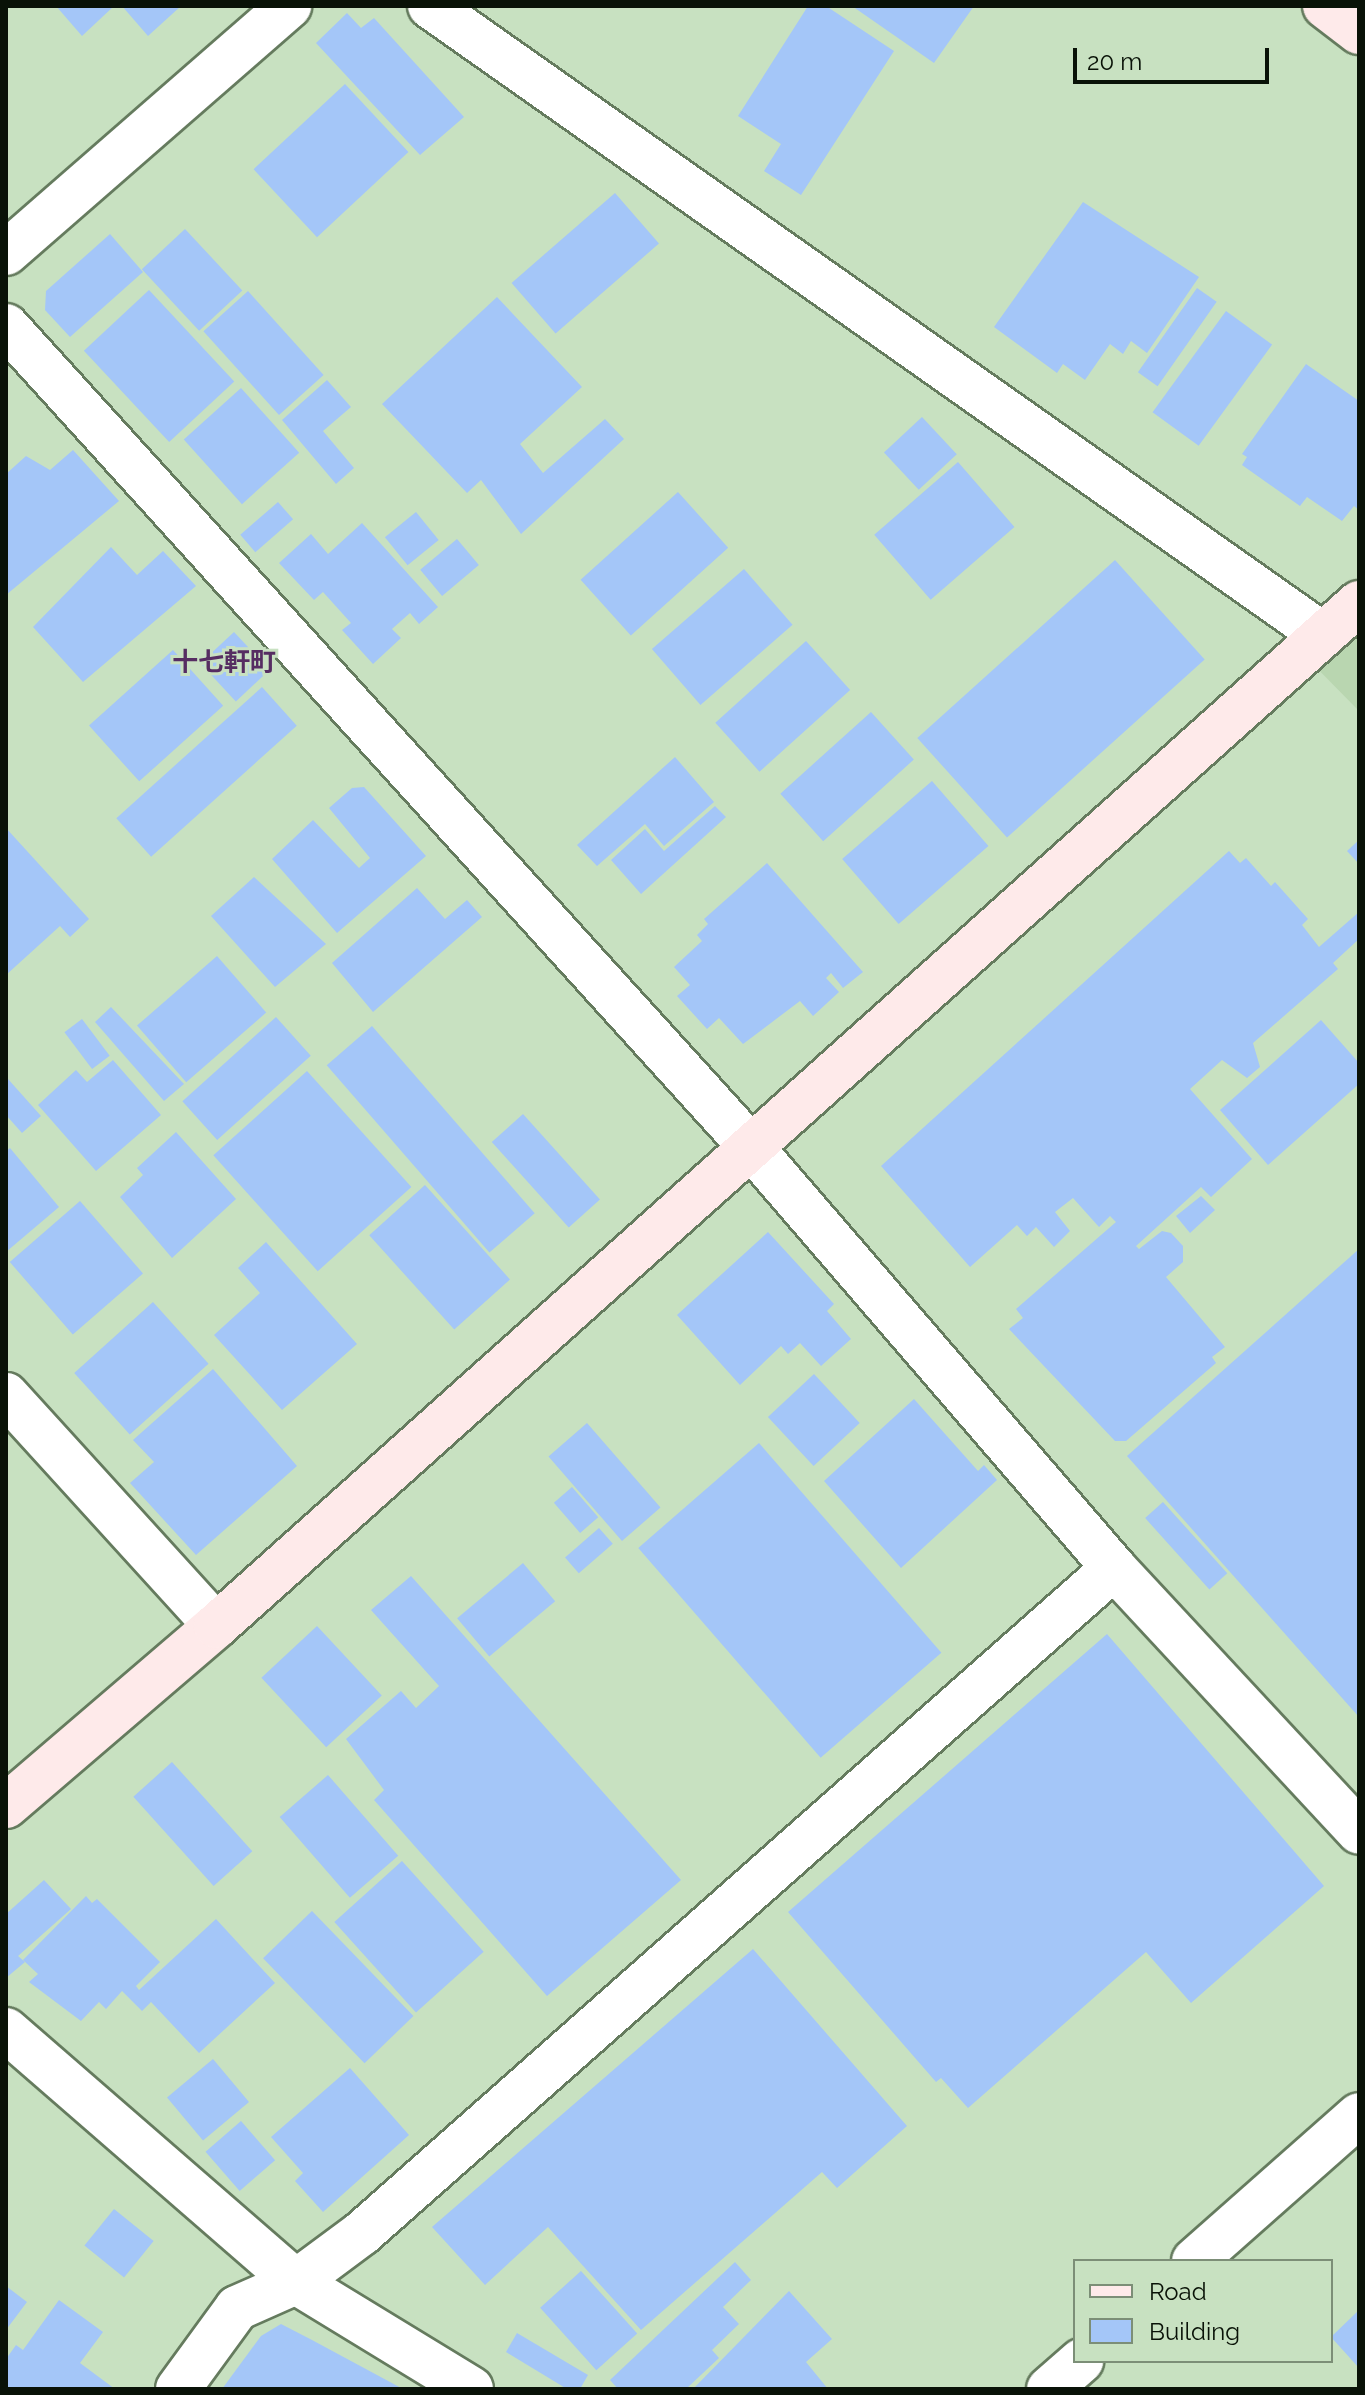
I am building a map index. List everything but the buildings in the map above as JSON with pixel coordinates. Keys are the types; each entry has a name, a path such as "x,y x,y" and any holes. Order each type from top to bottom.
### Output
{"street":[{"path":"6,253 289,6"},
{"path":"430,6 1323,635"},
{"path":"1325,6 1359,32"},
{"path":"6,326 751,1147 1114,1568 1359,1832"},
{"path":"6,1806 216,1626 1359,603"},
{"path":"6,1395 216,1626"},
{"path":"178,2389 237,2308 296,2282 362,2233 1114,1568"},
{"path":"6,2030 296,2282 471,2389"},
{"path":"1196,2259 1359,2115"},
{"path":"1049,2389 1079,2363"}],"shaded area":[{"path":"1359,602 1359,711 1302,653"}],"district":[{"name":"十七軒町","path":"224,663"}]}
